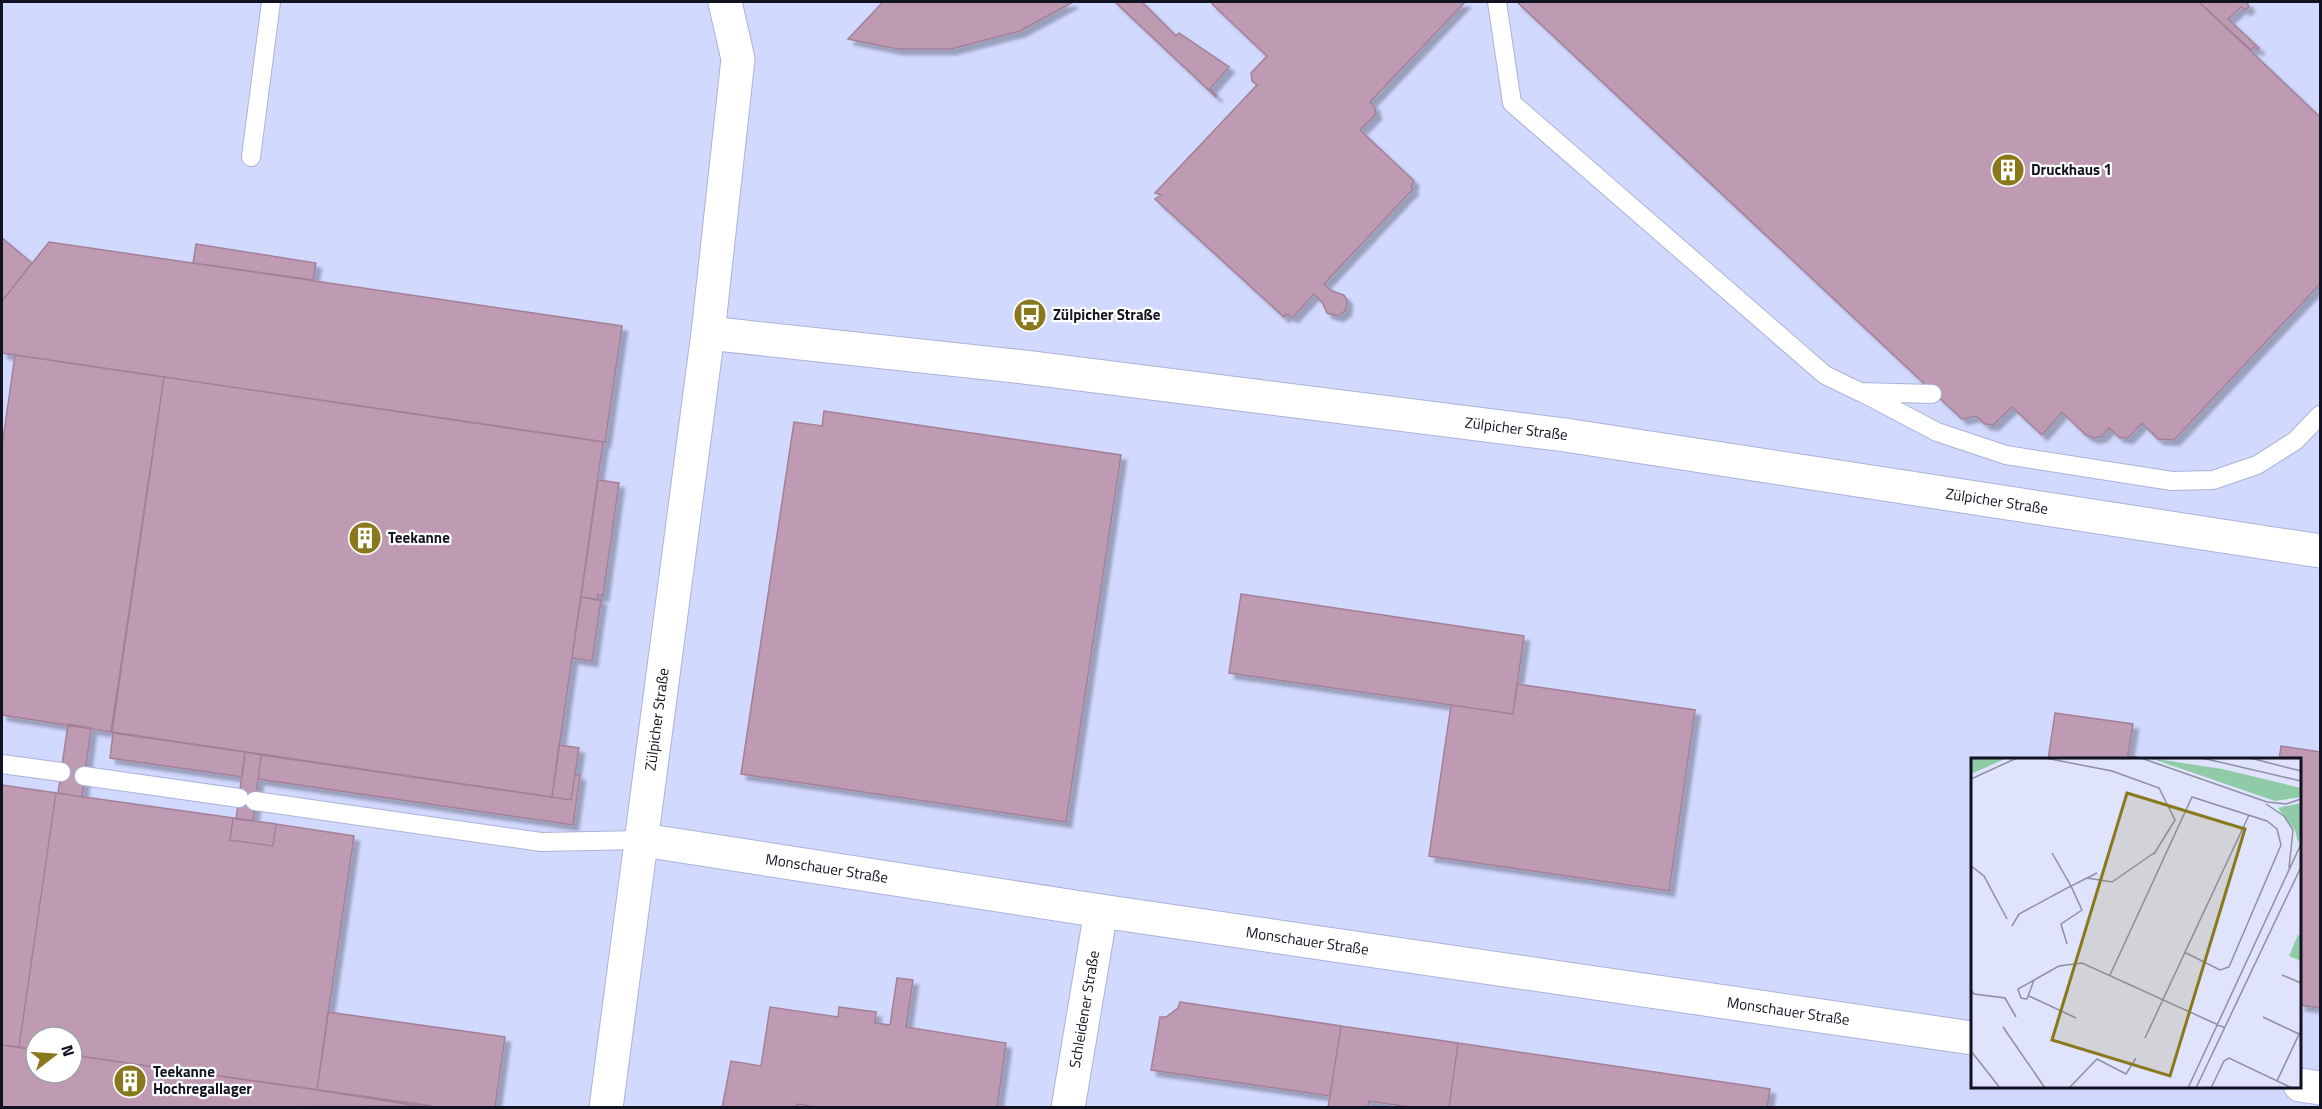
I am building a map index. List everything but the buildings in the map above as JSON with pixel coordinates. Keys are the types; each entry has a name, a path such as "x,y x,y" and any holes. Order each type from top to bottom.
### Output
{"street":[{"name":"Zülpicher Straße","path":"606,1107 708,333 738,59 725,2"},
{"name":"Zülpicher Straße","path":"708,333 1024,367 1565,435 2320,551"},
{"name":"Monschauer Straße","path":"643,840 1971,1038"},
{"name":"Schleidener Straße","path":"1068,1107 1101,910"},
{"path":"2301,1085 2320,1089"}],"lane":[{"path":"251,157 271,2"},
{"path":"1497,2 1512,104 1825,375 1937,432 2006,455 2172,481 2213,480 2257,465 2295,441 2320,415"},
{"path":"1860,392 1932,394"},
{"path":"2,764 61,772"},
{"path":"84,776 541,842 643,840"}],"shaded area":[{"path":"2,2 2320,2 2320,1107 2,1108"}],"place":[{"name":"Druckhaus 1","path":"2008,170"},
{"name":"Zülpicher Straße","path":"1030,315"},
{"name":"Teekanne","path":"365,538"},
{"name":"Teekanne Hochregallager","path":"130,1081"}]}
